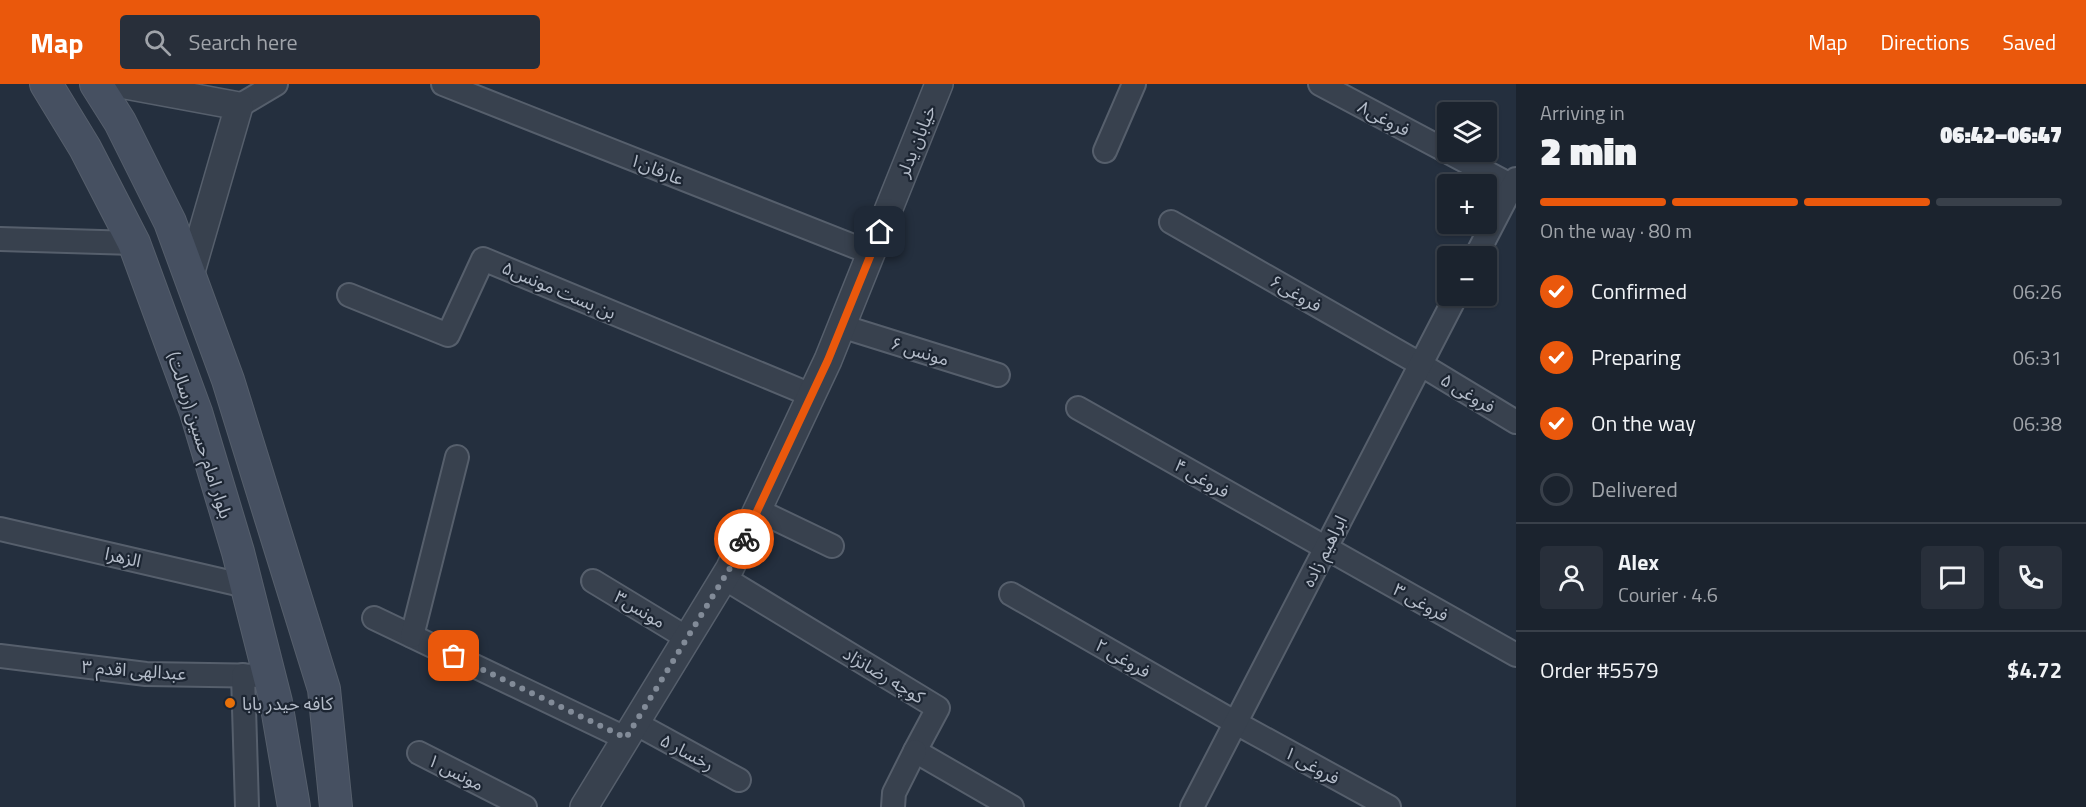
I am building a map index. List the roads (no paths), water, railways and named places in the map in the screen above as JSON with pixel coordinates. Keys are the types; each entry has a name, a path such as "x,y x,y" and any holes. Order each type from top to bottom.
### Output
{"main road":[{"name":"بلوار امام حسین (رسالت)","path":"46,84 86,148 134,243 196,412 246,586 256,676 276,702 294,807"},
{"path":"96,84 120,122 170,222 228,380 324,689 336,807"}],"street":[{"path":"120,84 239,106 276,84"},
{"name":"عارفان۱","path":"443,84 871,253"},
{"name":"خیابان یدلر","path":"584,807 724,578 812,395 939,84"},
{"path":"1105,152 1134,84"},
{"name":"فروغی۸","path":"1320,84 1515,184"},
{"path":"190,275 239,106"},
{"path":"1481,246 1515,184"},
{"name":"فروغی۶","path":"1171,222 1420,364"},
{"path":"0,239 134,243"},
{"name":"بن بست مونس۵","path":"349,295 447,335 483,259 812,395"},
{"name":"ابراهیم زاده","path":"1192,807 1451,306"},
{"name":"مونس ۶","path":"841,326 998,375"},
{"name":"فروغی ۵","path":"1420,364 1516,422"},
{"name":"فروغی ۴","path":"1078,408 1326,548"},
{"path":"412,636 457,457"},
{"path":"757,510 832,546"},
{"name":"الزهرا","path":"0,529 246,586"},
{"name":"فروغی ۳","path":"1326,548 1516,655"},
{"name":"کوچه رضانژاد","path":"724,578 938,708 915,751"},
{"name":"مونس۳","path":"593,581 687,638"},
{"name":"فروغی ۲","path":"1011,594 1236,723"},
{"name":"رخسار ۵","path":"374,618 739,780"},
{"name":"عبدالهی اقدم ۳","path":"0,657 146,674 256,676"},
{"path":"247,807 256,676"},
{"name":"فروغی ۱","path":"1236,723 1389,807"},
{"path":"892,807 894,793 915,751 1012,807"},
{"name":"مونس ۱","path":"418,753 525,807"}],"place":[{"name":"کافه حیدر بابا","path":"230,703"}]}
